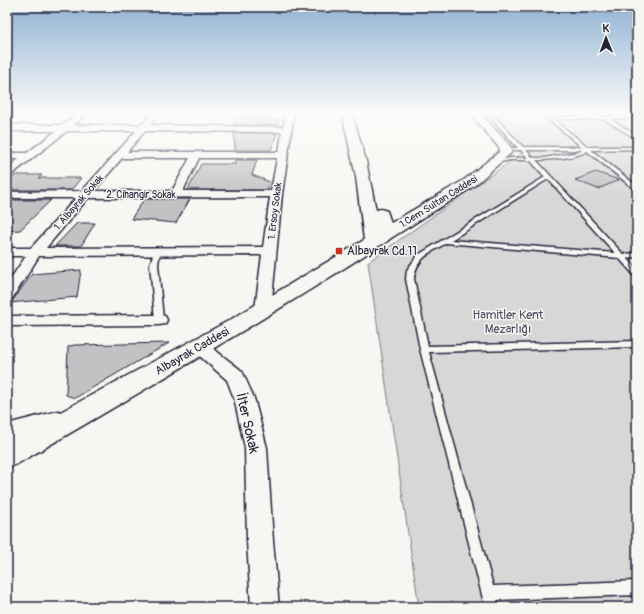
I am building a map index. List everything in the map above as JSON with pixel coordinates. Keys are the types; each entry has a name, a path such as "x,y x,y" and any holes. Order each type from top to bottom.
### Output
{"street":[{"path":"7,173 47,142"},
{"name":"1. Albayrak Sokak","path":"7,296 34,252 131,142"},
{"name":"1. Ersoy Sokak","path":"263,309 276,194 284,142"},
{"path":"355,142 379,238"},
{"path":"367,142 375,174 379,238"},
{"path":"500,142 506,149"},
{"name":"1.Cem Sultan Caddesi","path":"379,238 467,184 493,163 504,153 506,149"},
{"path":"119,155 282,155"},
{"path":"176,194 196,155"},
{"path":"7,156 29,156"},
{"name":"2. Cihangir Sokak","path":"7,195 276,194"},
{"name":"Albayrak Caddesi","path":"7,454 200,347 332,269 379,238"},
{"path":"7,252 269,252"},
{"path":"7,321 159,320"},
{"name":"İlter Sokak","path":"200,347 235,376 244,398 256,448 260,540 265,607"},
{"path":"7,433 82,413"}],"lane":[{"path":"517,142 637,273"},
{"path":"579,142 637,189"},
{"path":"493,163 510,159 544,159 580,153 587,148"},
{"path":"506,149 637,148"},
{"path":"492,607 424,349 410,278 411,270 420,256 548,177"},
{"path":"445,241 621,256 637,255"},
{"path":"157,252 154,264 159,320"},
{"path":"424,349 637,344"},
{"path":"488,592 637,588"}],"green space":[{"name":"Hamitler Kent Mezarlığı","path":"510,142 637,142 637,607 419,607 368,262 521,154"}],"building":[{"path":"235,142 274,142 271,150 235,150"},
{"path":"235,160 257,160 252,175 270,182 267,190 188,190 201,164 235,164"},
{"path":"596,172 619,180 598,189 575,180"},
{"path":"16,175 42,175 38,178 81,178 71,190 7,190 7,182"},
{"path":"144,199 190,199 176,223 131,219"},
{"path":"7,200 51,200 20,230 7,231"},
{"path":"77,223 95,223 81,246 55,246"},
{"path":"81,270 77,297 9,303 13,300 32,274"},
{"path":"169,343 75,398 66,395 68,347 74,345"}],"place":[{"name":"Albayrak Cd.11","path":"339,251"}]}
